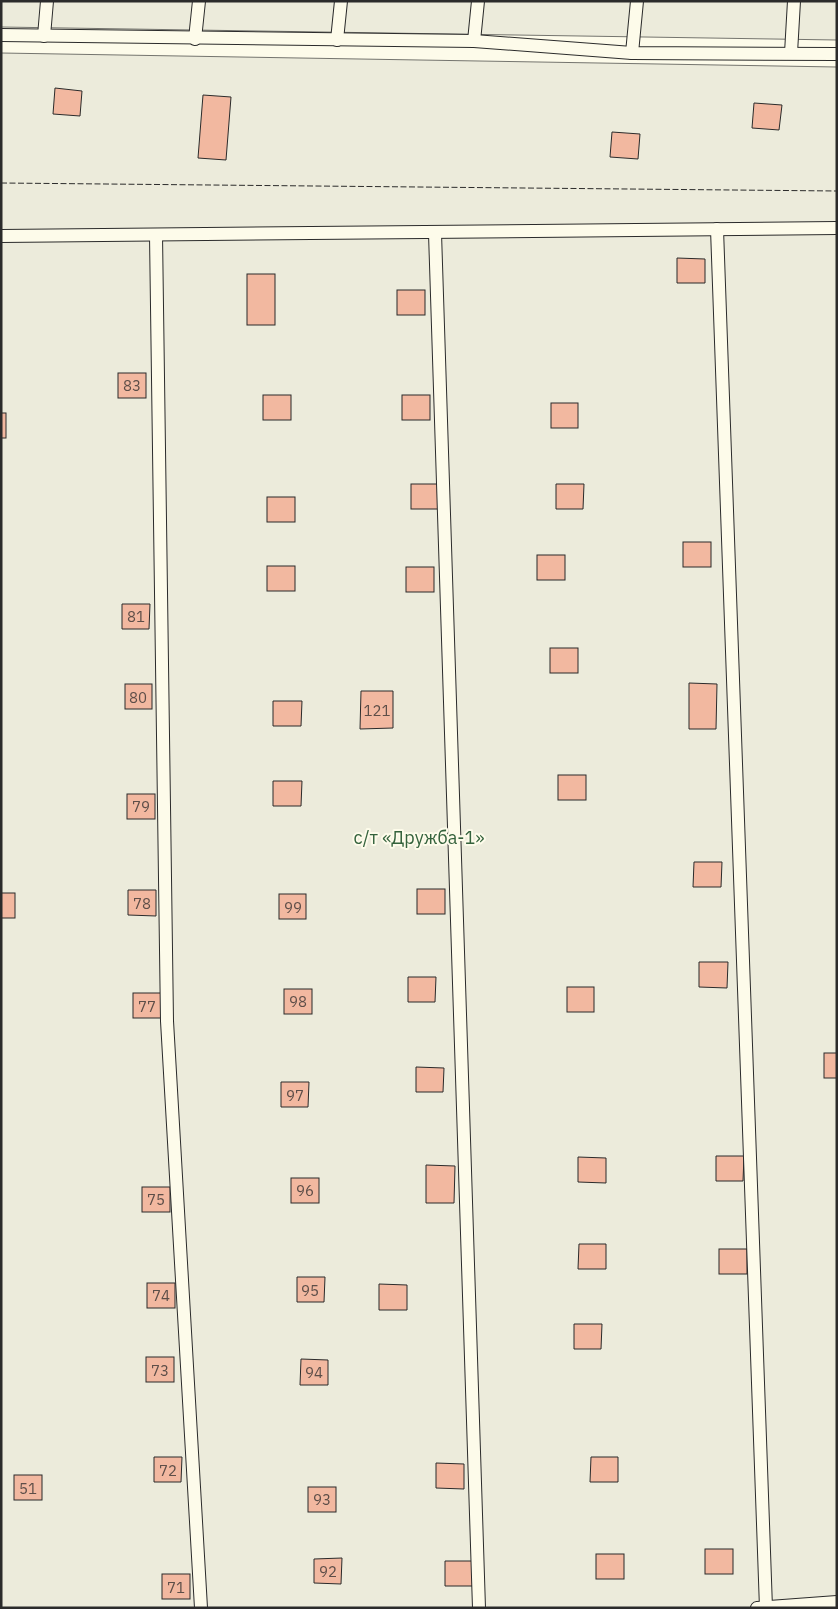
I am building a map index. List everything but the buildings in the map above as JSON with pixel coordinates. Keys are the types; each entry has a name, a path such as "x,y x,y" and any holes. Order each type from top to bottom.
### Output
{"lane":[{"path":"44,36 47,1"},
{"path":"195,39 199,1"},
{"path":"337,40 340,1"},
{"path":"474,41 478,1"},
{"path":"632,52 637,1"},
{"path":"791,53 794,1"},
{"path":"1,35 195,39 474,41 632,52 837,54"},
{"path":"1,236 435,234 837,228"},
{"path":"717,229 766,1608"},
{"path":"435,234 480,1608"},
{"path":"156,235 167,1021 202,1608"},
{"path":"756,1608 837,1602"}],"green space":[{"path":"1,1 837,1 837,40 1,27"},
{"name":"с/т «Дружба-1»","path":"1,53 837,67 837,1608 1,1608"}],"fence":[{"path":"1,183 837,191"}]}
